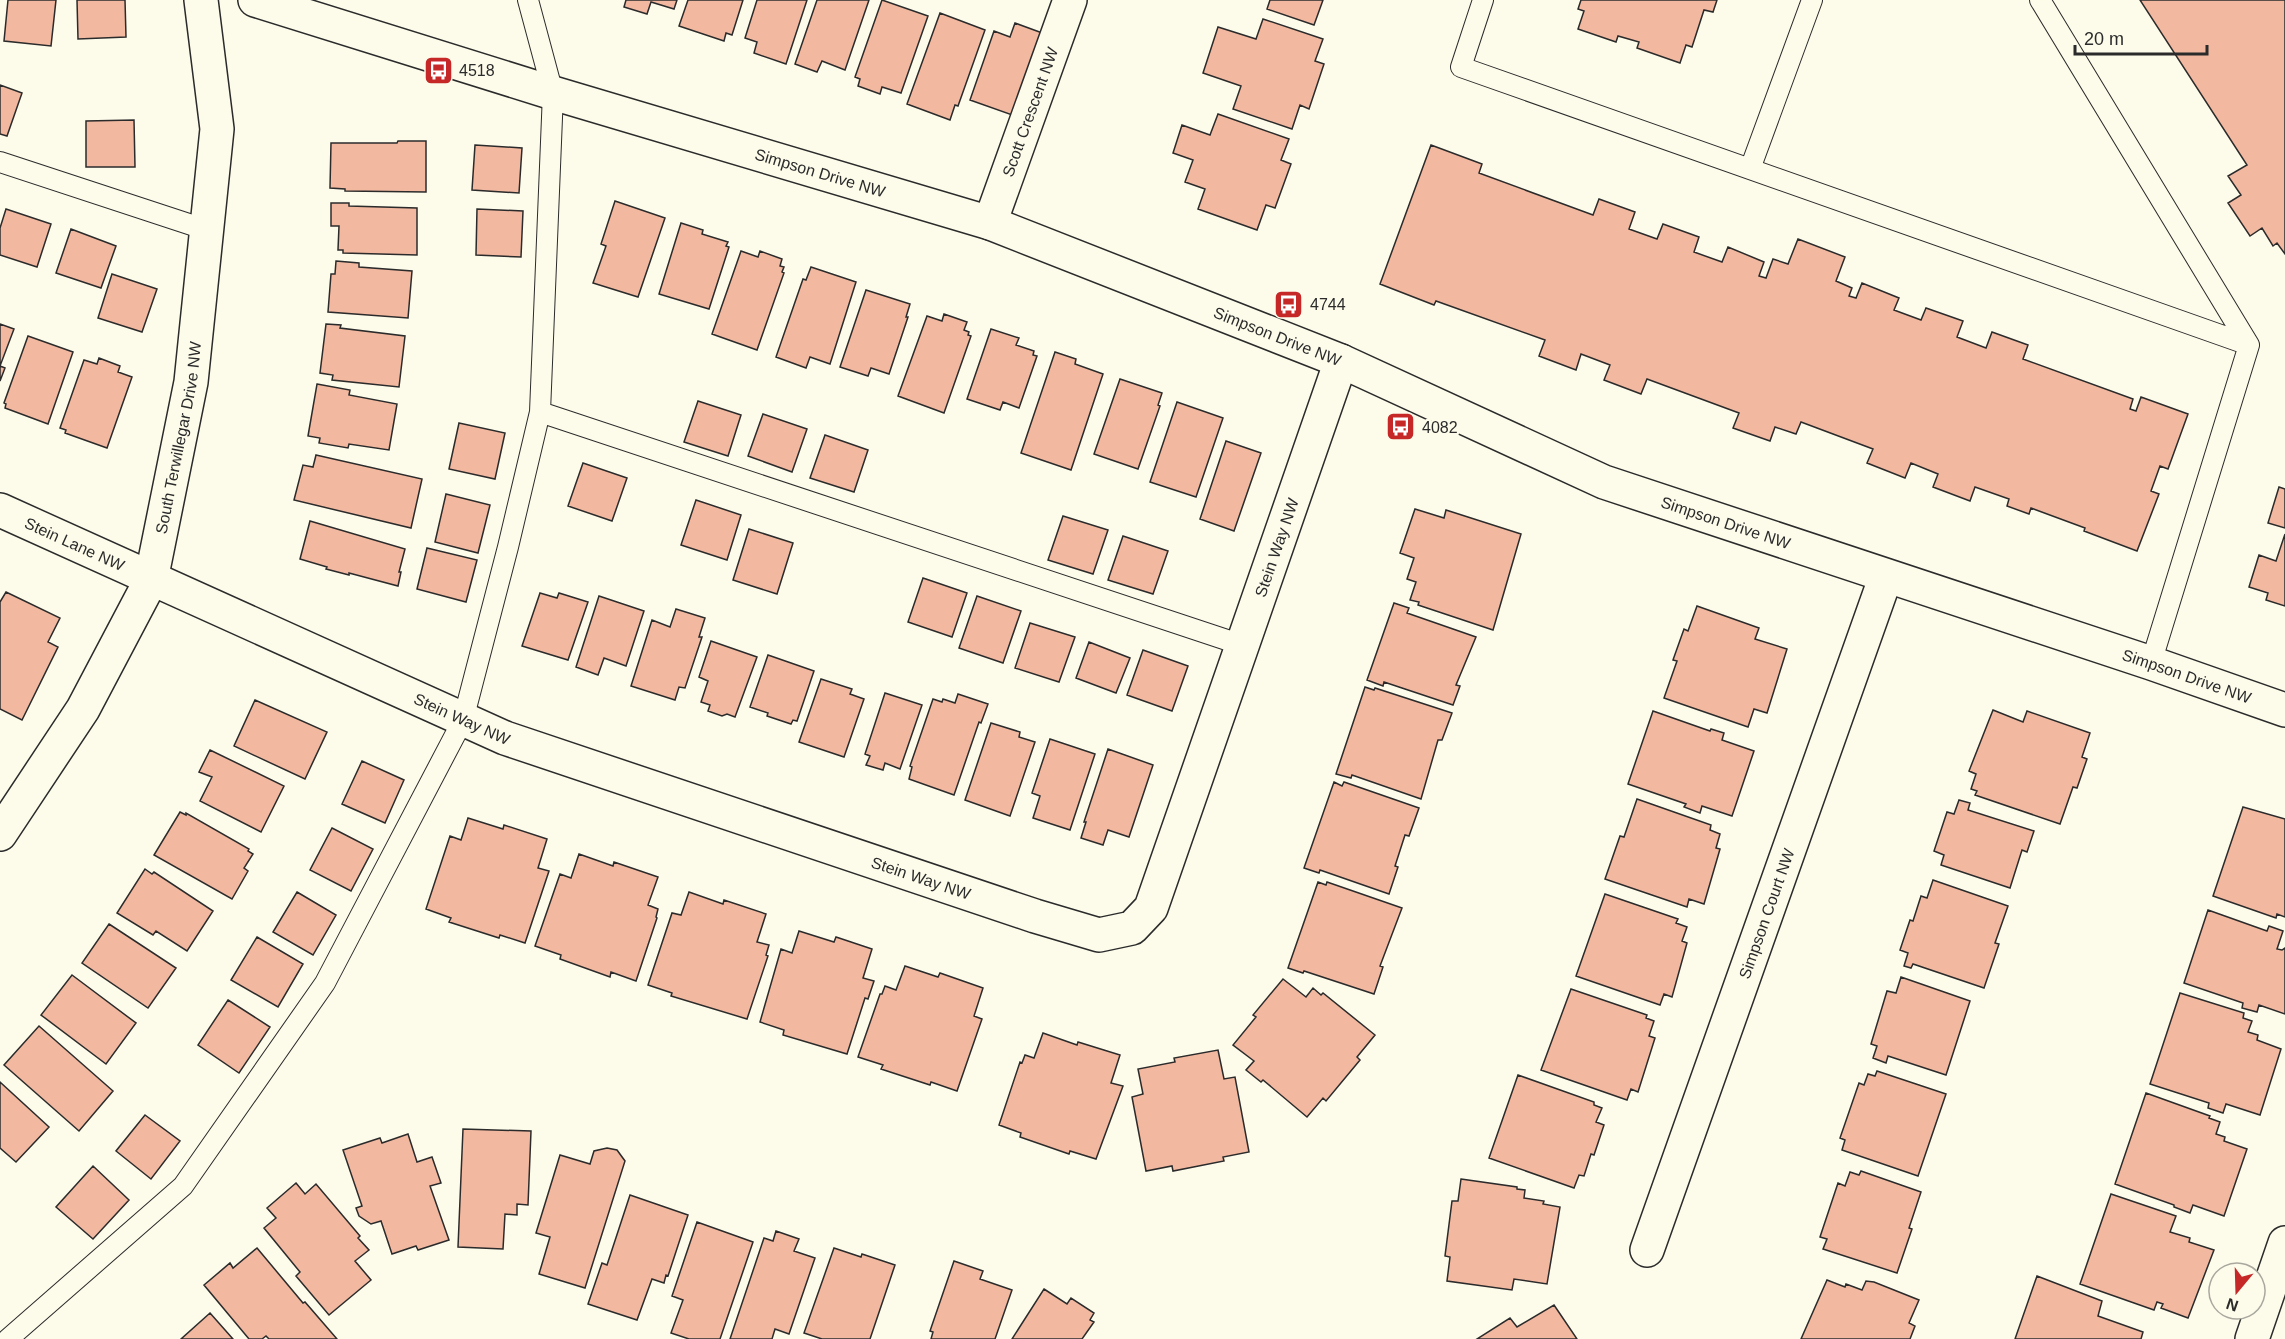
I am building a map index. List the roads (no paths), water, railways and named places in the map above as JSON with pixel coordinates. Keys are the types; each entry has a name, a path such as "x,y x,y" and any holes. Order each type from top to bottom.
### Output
{"street":[{"name":"South Terwillegar Drive NW","path":"0,834 83,709 151,580 191,382 217,129 201,0"},
{"name":"Simpson Drive NW","path":"255,0 553,93 990,223 1341,361 1604,482 2151,663 2285,710"},
{"name":"Scott Crescent NW","path":"990,223 1070,0"},
{"name":"Stein Way NW","path":"151,580 516,742 1035,916 1099,935 1132,928 1151,909 1341,361"},
{"name":"Stein Lane NW","path":"0,510 151,580"},
{"name":"Simpson Court NW","path":"1647,1250 1886,576"},
{"path":"2252,1339 2285,1243"}],"lane":[{"path":"8,1339 183,1186 325,982 463,720 540,412 553,93 528,0"},
{"path":"1483,0 1461,67 2249,345"},
{"path":"1750,169 1812,0"},
{"path":"2040,0 2249,345 2151,663"},
{"path":"0,162 207,230"},
{"path":"540,412 1242,645"}],"place":[{"name":"4518","path":"438,70"},
{"name":"4744","path":"1289,304"},
{"name":"4082","path":"1401,427"}]}
